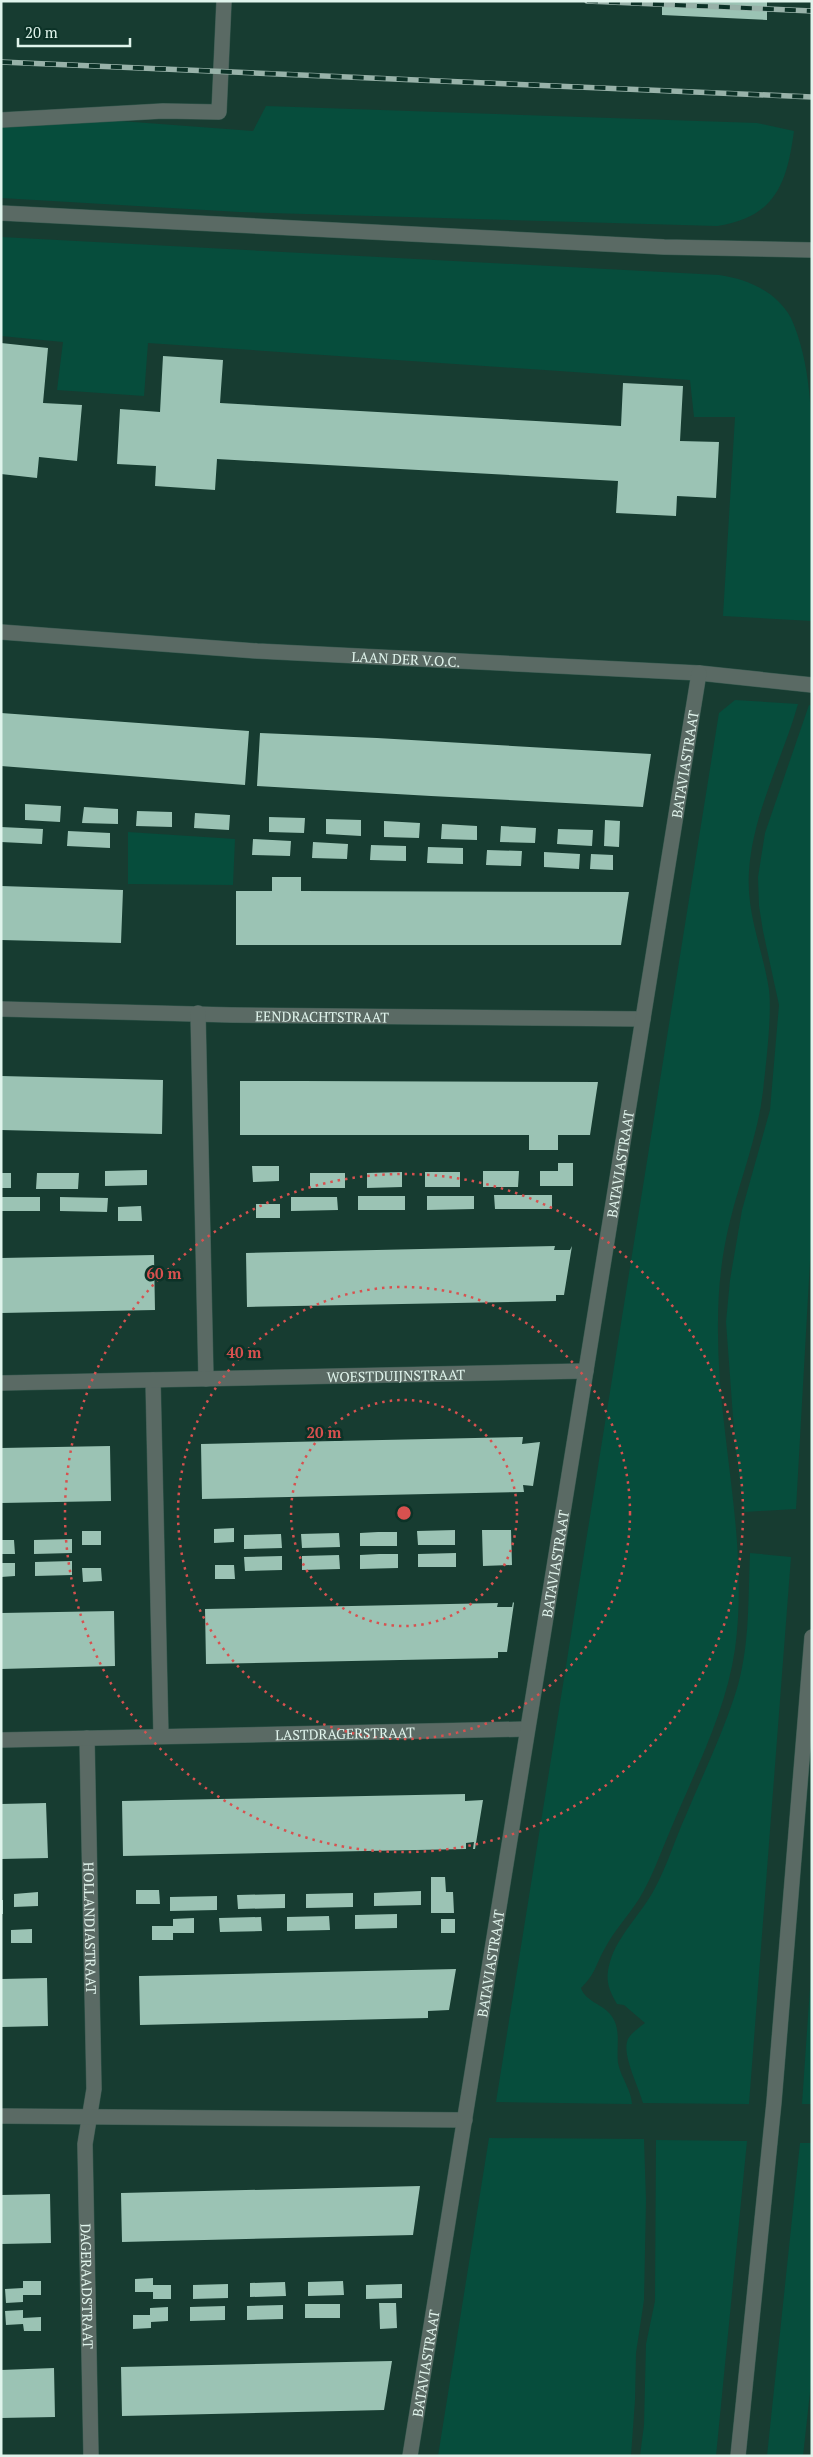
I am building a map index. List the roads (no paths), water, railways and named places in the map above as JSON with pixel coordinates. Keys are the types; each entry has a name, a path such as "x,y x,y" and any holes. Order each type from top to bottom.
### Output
{"street":[{"path":"1,120 163,111 219,112 224,1"},
{"path":"1,213 664,247 812,250"},
{"name":"LAAN DER V.O.C.","path":"1,632 257,651 699,673 812,685"},
{"name":"BATAVIASTRAAT","path":"410,2456 699,673"},
{"name":"EENDRACHTSTRAAT","path":"1,1009 643,1019"},
{"path":"198,1013 206,1379"},
{"name":"WOESTDUIJNSTRAAT","path":"1,1383 586,1371"},
{"path":"153,1380 161,1736"},
{"path":"738,2456 774,2102 812,1637"},
{"name":"LASTDRAGERSTRAAT","path":"1,1740 527,1729"},
{"name":"HOLLANDIASTRAAT","path":"87,1738 94,2089 88,2117"},
{"path":"1,2116 464,2120"},
{"name":"DAGERAADSTRAAT","path":"88,2117 85,2144 91,2456"}],"railway":[{"path":"587,1 812,11"},
{"path":"1,62 812,97"}]}
